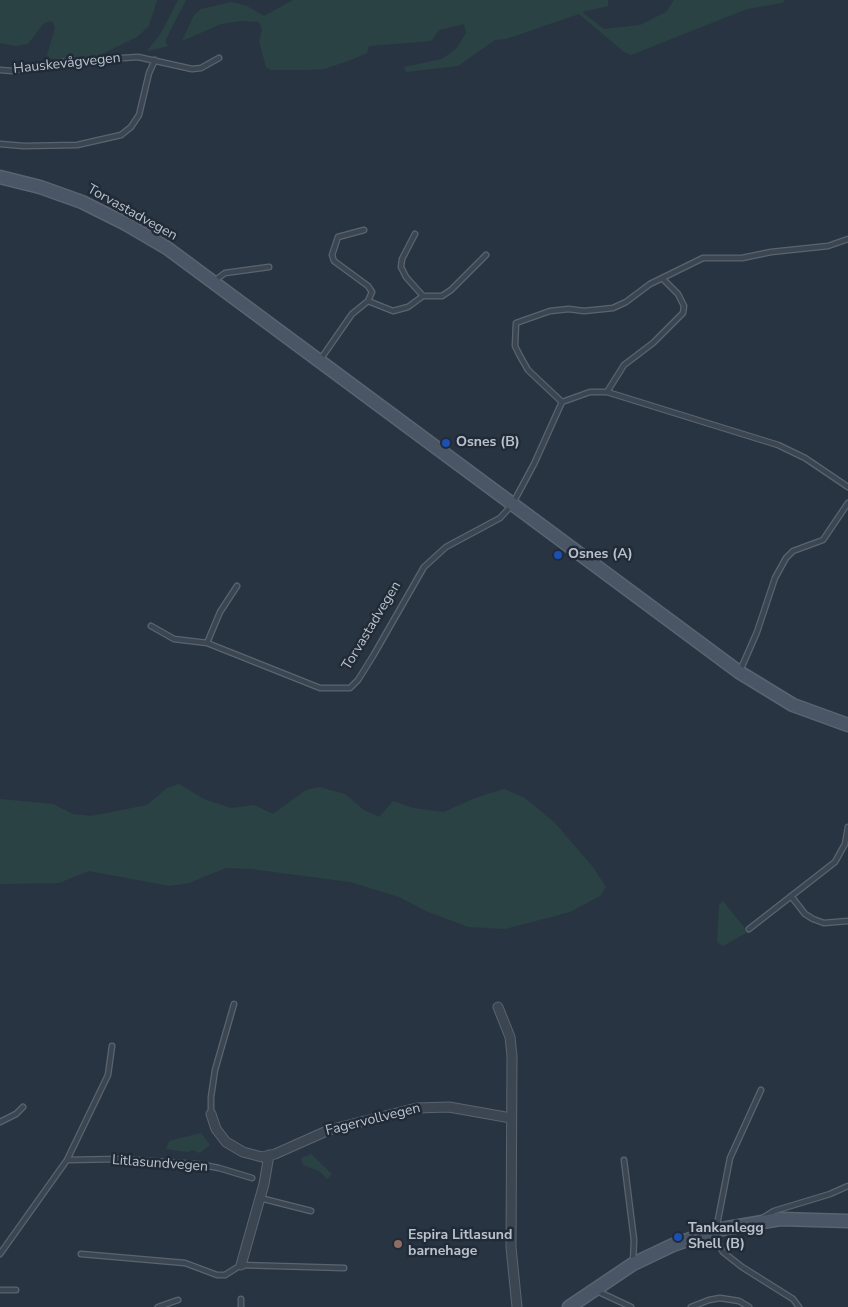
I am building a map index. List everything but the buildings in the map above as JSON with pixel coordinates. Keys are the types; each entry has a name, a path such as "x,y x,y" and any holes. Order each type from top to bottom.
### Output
{"main road":[{"name":"Torvastadvegen","path":"0,177 58,193 102,212 166,248 739,672 793,705 848,725"},
{"path":"569,1307 633,1264 673,1245 716,1230 759,1222 794,1219 848,1222"}],"street":[{"path":"498,1007 507,1026 511,1044 510,1247 517,1307"},
{"name":"Fagervollvegen","path":"211,1114 220,1135 231,1146 262,1157 329,1130 417,1108 449,1107 511,1118"},
{"path":"241,1265 260,1198 269,1155"}],"lane":[{"name":"Hauskevågvegen","path":"0,70 13,72 61,62 120,57 138,57 192,69 201,68 219,58"},
{"path":"0,144 24,146 77,145 121,135 131,127 139,115 149,73 155,60"},
{"path":"319,361 352,314 368,301 372,292 368,286 334,260 332,255 338,237 364,230"},
{"path":"415,234 402,259 402,267 406,277 423,296"},
{"path":"848,239 828,246 771,252 742,258 703,258 691,262 663,280 650,284 626,302 613,308 584,312 569,309 550,311 516,323 515,346 528,370 562,402 590,392 607,392 778,445 805,458 848,488"},
{"path":"368,301 393,311 408,307 423,296 442,296 451,290 486,255"},
{"path":"213,282 225,273 269,267"},
{"path":"607,392 624,365 653,343 683,313 684,306 678,294 663,280"},
{"name":"Torvastadvegen","path":"151,626 174,639 207,642 320,688 350,688 373,656 424,567 446,547 500,518 512,505 534,464 562,402"},
{"path":"739,672 756,632 774,578 786,558 793,551 823,540 848,503"},
{"path":"207,642 220,612 237,586"},
{"path":"749,929 840,855 848,827"},
{"path":"791,896 805,914 813,919 824,923 848,921"},
{"name":"Fagervollvegen","path":"211,1114 211,1097 216,1070 234,1004"},
{"path":"0,1254 67,1160 108,1075 112,1046"},
{"path":"761,1090 730,1158 716,1230 718,1243 723,1252 742,1267 793,1299 798,1307"},
{"path":"0,1122 16,1114 23,1107"},
{"name":"Litlasundvegen","path":"67,1160 120,1159 197,1164 219,1168 252,1178"},
{"path":"624,1160 634,1240 633,1264"},
{"path":"759,1222 774,1210 830,1194 848,1186"},
{"path":"260,1198 311,1211"},
{"path":"81,1254 185,1263 225,1275 241,1265 344,1268"},
{"path":"0,1290 16,1290"},
{"path":"593,1290 631,1307"},
{"path":"241,1298 241,1307"},
{"path":"691,1307 720,1298 739,1302 749,1307"},
{"path":"158,1307 178,1300"}],"green space":[{"path":"0,0 157,0 149,26 137,37 98,56 50,59 47,55 55,28 53,22 50,21 43,24 28,44 15,46 0,43"},
{"path":"178,0 186,0 166,39 166,44 169,46 147,51 161,33"},
{"path":"293,0 608,0 608,6 582,12 604,29 640,25 666,12 674,0 785,0 782,3 747,9 631,55 624,52 579,14 506,39 495,40 458,66 406,72 404,67 442,59 456,49 466,33 464,24 439,30 431,41 369,46 367,53 351,60 324,69 309,70 271,70 266,67 259,41 262,30 259,22 240,21 221,24 182,41 194,15 201,9 231,2 247,6 264,16"},
{"path":"179,784 204,799 231,808 254,805 273,814 306,790 319,787 345,794 364,810 379,817 393,801 413,808 444,812 475,798 504,789 525,798 555,823 593,867 606,887 600,896 570,912 505,929 469,927 428,912 399,897 350,882 251,869 226,868 189,883 170,886 89,871 59,883 0,884 0,799 53,804 73,814 91,816 147,805 167,788"},
{"path":"723,901 748,932 723,946 717,942 719,905"},
{"path":"201,1133 210,1145 200,1153 192,1150 188,1152 166,1149 169,1141"},
{"path":"311,1154 332,1174 327,1179 319,1171 303,1165 301,1158"}],"place":[{"name":"Osnes (B)","path":"446,443"},
{"name":"Osnes (A)","path":"558,555"},
{"name":"Tankanlegg Shell (B)","path":"678,1237"},
{"name":"Espira Litlasund barnehage","path":"398,1244"}]}
